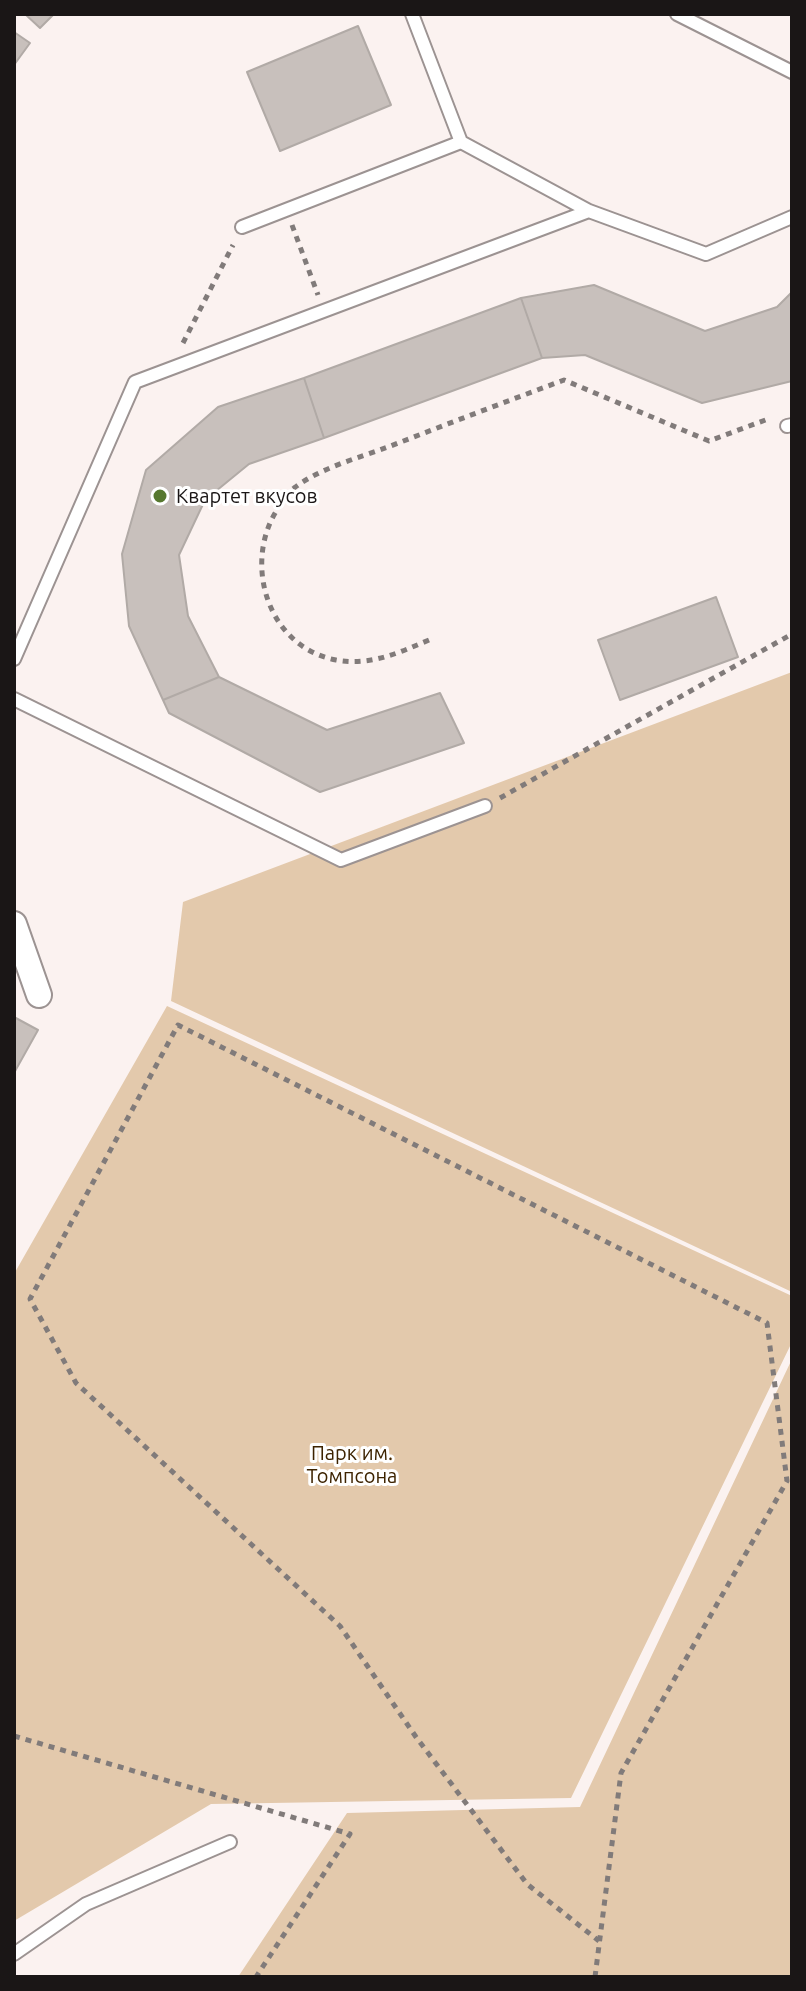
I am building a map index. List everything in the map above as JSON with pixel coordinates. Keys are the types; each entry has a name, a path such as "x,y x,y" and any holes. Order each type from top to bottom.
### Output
{"street":[{"path":"14,924 39,995"}],"lane":[{"path":"412,14 461,142 589,211 706,254 792,217"},
{"path":"677,14 792,72"},
{"path":"242,227 461,142"},
{"path":"14,659 135,382 589,211"},
{"path":"14,699 341,860 485,806"},
{"path":"14,1954 86,1904 230,1842"}],"path":[{"path":"287,210 324,311"},
{"path":"170,369 242,227"},
{"path":"429,640 379,661 335,660 304,646 280,623 264,592 259,564 267,525 293,488 340,465 564,380 709,441 783,413 790,426"},
{"path":"485,806 792,634"},
{"path":"595,1977 621,1773 790,1480 767,1323 178,1025 30,1299 76,1383 340,1626 416,1737 527,1884 599,1941"}],"green space":[{"path":"792,672 792,1292 171,1001 183,902"},
{"name":"Парк им. Томпсона","path":"167,1006 792,1296 792,1342 571,1798 211,1804 14,1921 14,1274"},
{"path":"792,1359 792,1977 238,1977 347,1813 580,1807"}],"building":[{"path":"25,14 54,14 40,28"},
{"path":"358,26 391,105 280,151 247,72"},
{"path":"14,32 30,43 14,65"},
{"path":"594,285 705,331 777,307 792,292 792,381 702,403 585,355 542,358 521,298"},
{"path":"521,298 542,358 324,438 304,378"},
{"path":"304,378 324,438 249,464 205,500 179,555 188,616 219,677 163,700 129,626 122,554 146,470 218,407"},
{"path":"716,597 738,657 620,700 598,640"},
{"path":"219,677 327,730 440,693 464,743 320,792 169,713 163,700"},
{"path":"14,1017 38,1030 14,1073"}],"place":[{"name":"Квартет вкусов","path":"160,496"}]}
